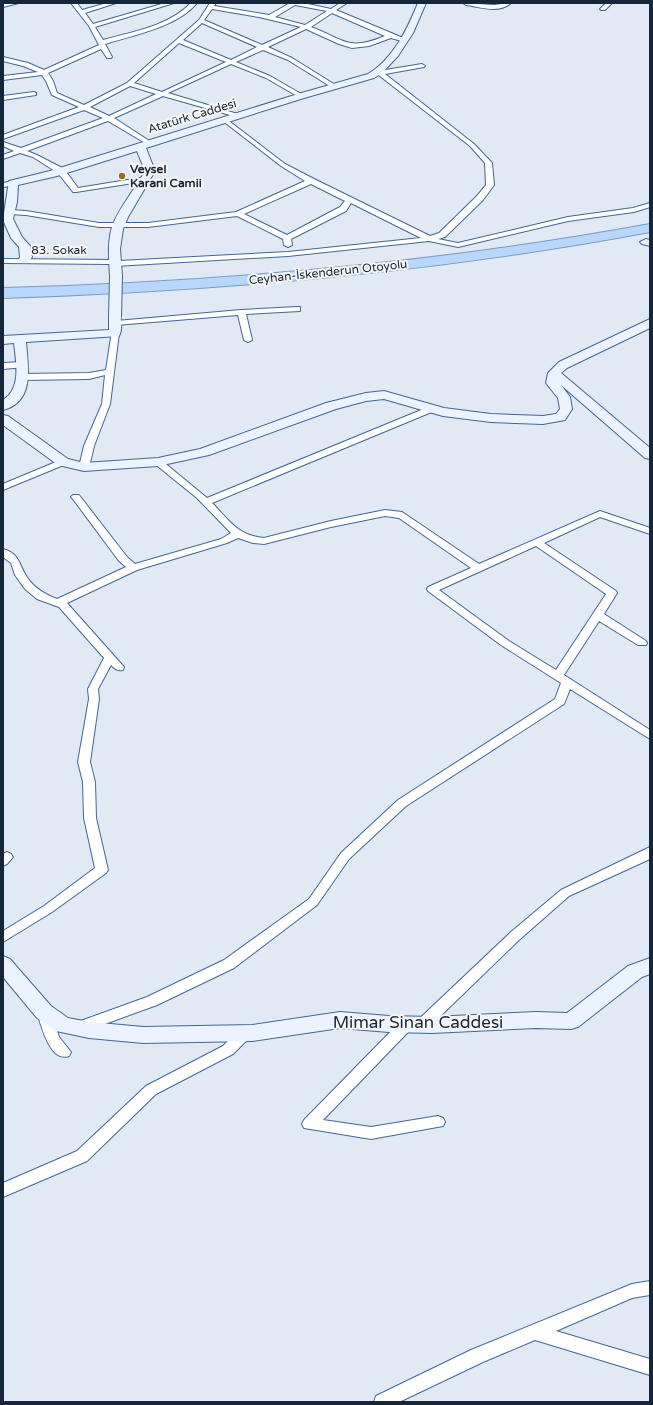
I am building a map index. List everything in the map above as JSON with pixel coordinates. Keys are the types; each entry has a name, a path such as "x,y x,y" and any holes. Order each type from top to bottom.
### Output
{"highway":[{"name":"Ceyhan-İskenderun Otoyolu","path":"3,293 75,291 209,283 339,272 516,251 649,238"},
{"name":"Ceyhan-İskenderun Otoyolu","path":"3,305 76,304 205,296 346,284 526,262 649,238"}],"street":[{"path":"3,5 16,3"},
{"path":"74,3 92,26 109,56"},
{"path":"82,12 114,3"},
{"path":"92,26 171,3"},
{"path":"3,78 45,72 102,45 167,22 182,15 197,3"},
{"path":"270,17 294,3 333,11 390,36 405,40"},
{"path":"3,157 109,118 234,62 306,27 344,3"},
{"path":"379,73 405,40 422,3"},
{"path":"466,3 497,6 505,6 508,3"},
{"path":"603,9 609,3"},
{"path":"3,137 85,106 129,84 201,21 212,5 270,17 306,27 352,46 367,44 390,36"},
{"path":"146,11 167,22"},
{"path":"201,21 290,59 335,87"},
{"path":"179,41 268,77 301,96"},
{"path":"4,61 15,61 45,72 54,94 85,106 109,118 144,144 150,171 118,226 115,267 115,325 111,371 106,404 89,446 84,467"},
{"path":"379,73 422,66"},
{"path":"379,73 398,86 472,145 488,163 490,185 480,198 442,235 429,239"},
{"name":"Atatürk Caddesi","path":"13,183 60,171 379,73"},
{"path":"129,84 239,116"},
{"path":"3,98 34,94"},
{"path":"225,120 283,165 349,201 429,239 458,245 568,219 634,210 650,205"},
{"path":"3,144 35,156 60,171 76,190 146,178"},
{"path":"9,206 26,213 99,226 148,225 238,214 310,180"},
{"path":"3,185 13,183 8,219 17,238 24,246 26,257 24,262"},
{"path":"287,238 343,209 349,201"},
{"path":"238,214 287,238"},
{"path":"287,238 288,254"},
{"name":"83. Sokak","path":"3,261 115,267 288,254 429,239"},
{"path":"3,340 20,340 115,325 242,312 296,309"},
{"path":"242,312 248,340"},
{"path":"3,419 63,462 84,467 158,462 204,452 332,406 366,396 384,395 443,412 491,418 542,420 560,417 566,409 564,397 552,383 554,373 562,365 650,323"},
{"path":"3,406 16,398 22,371 20,340"},
{"path":"3,366 22,371 89,376 111,371"},
{"path":"554,373 650,455"},
{"path":"206,502 431,409"},
{"path":"3,487 63,462"},
{"path":"158,462 206,502 237,534 253,540 264,541 331,524 385,513 402,515 478,568"},
{"path":"76,497 123,559 133,568"},
{"path":"650,531 600,514 432,589 505,643 650,735"},
{"path":"58,603 122,572 224,541 237,534"},
{"path":"78,1028 152,1001 229,964 313,902 345,856 402,803 560,701 562,678 612,593 536,542"},
{"path":"3,552 15,561 20,575 29,587 41,597 63,605 119,667"},
{"path":"598,615 642,643"},
{"path":"3,937 48,909 102,870 90,818 89,782 84,762 94,699 94,689 110,657"},
{"path":"438,1122 372,1133 309,1124 414,1025 565,893 647,855 650,852"},
{"name":"Mimar Sinan Caddesi","path":"3,964 44,1012 63,1025 143,1035 245,1033 340,1020 414,1025 536,1020 571,1022 635,971 650,966"},
{"path":"44,1012 53,1040 64,1052"},
{"path":"3,1190 82,1156 151,1090 228,1050 245,1033"},
{"path":"382,1402 477,1356 632,1291 650,1288"},
{"path":"535,1332 650,1367"}],"place":[{"name":"Veysel Karani Camii","path":"122,176"}]}
